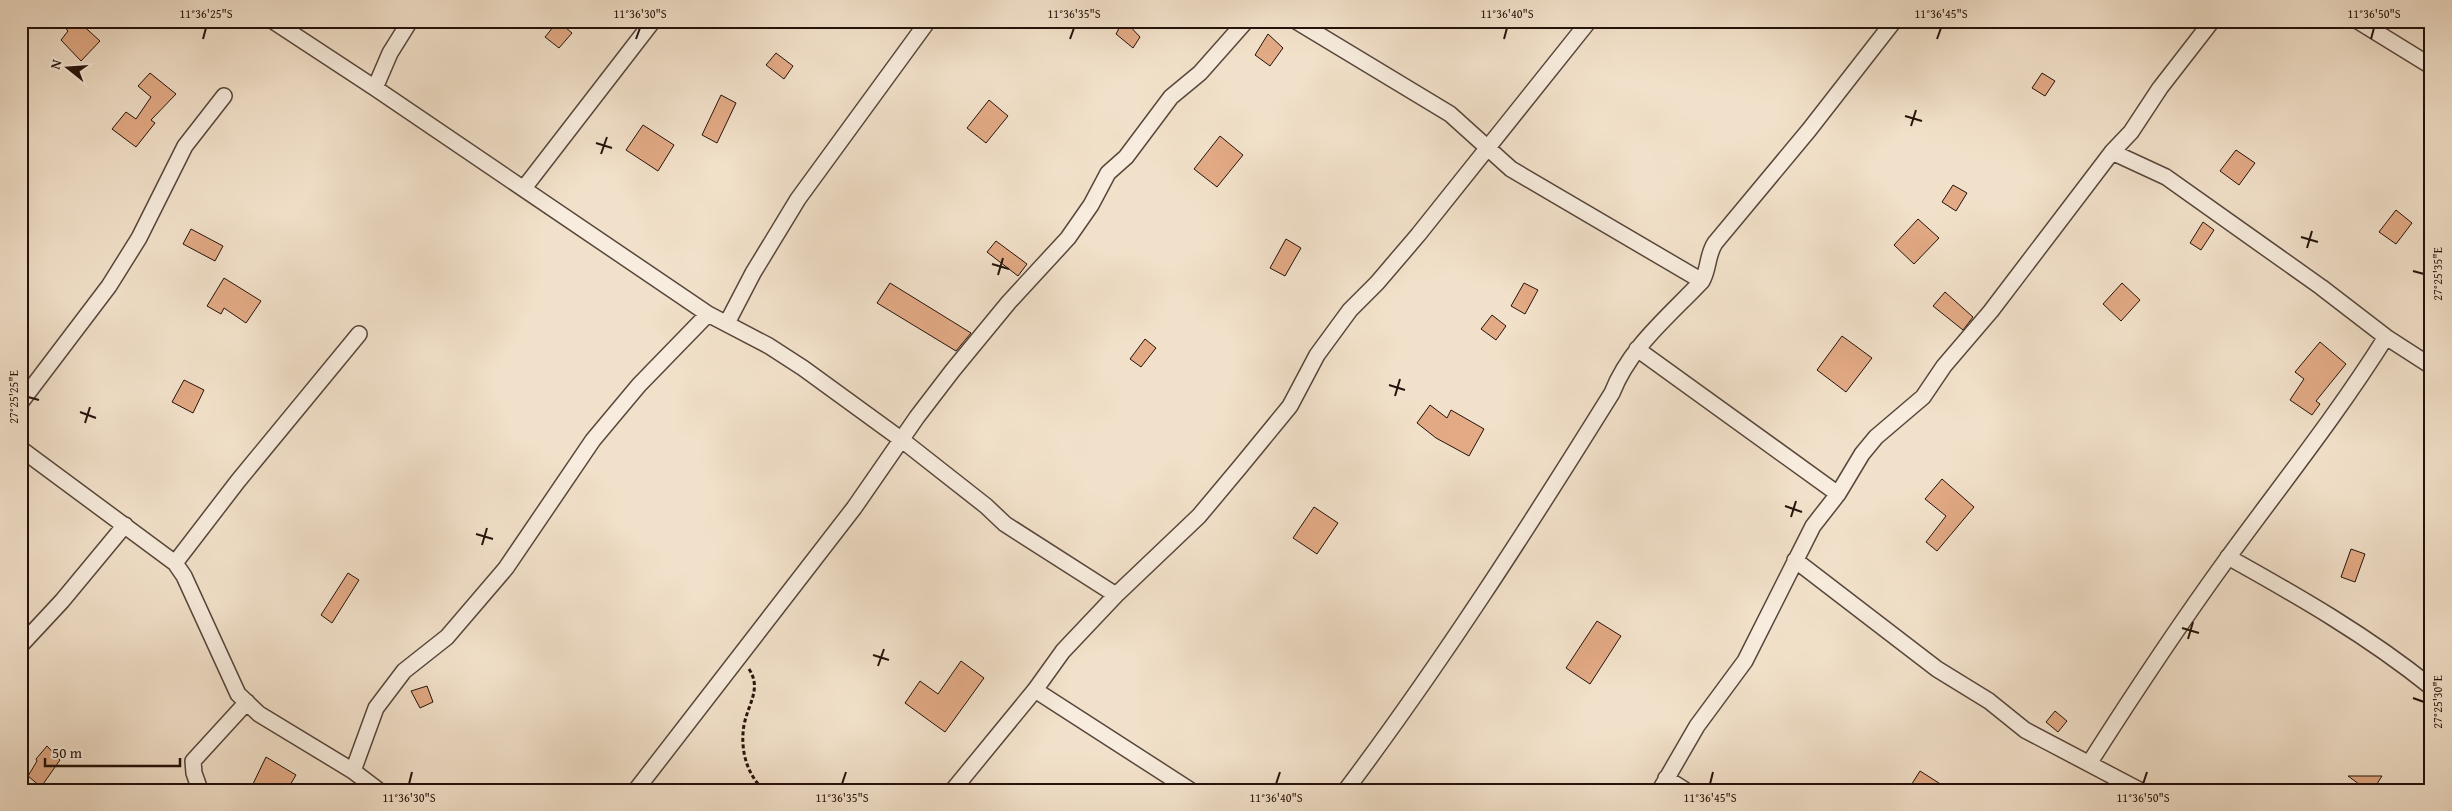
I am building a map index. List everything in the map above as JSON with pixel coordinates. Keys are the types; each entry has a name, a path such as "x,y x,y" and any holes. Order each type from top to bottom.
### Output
{"street":[{"path":"273,21 524,188 708,314 727,323 803,368 902,440 986,506 1005,524 1116,595"},
{"path":"375,88 390,53 410,21"},
{"path":"524,188 653,21"},
{"path":"727,323 753,273 798,199 928,21"},
{"path":"636,790 854,508 902,440 989,325 1068,238 1091,205 1108,173 1126,157 1171,97 1200,73 1246,21"},
{"path":"1296,21 1450,114 1511,169 1702,281"},
{"path":"954,790 1035,690 1063,651 1116,595 1199,516 1240,467 1290,406 1318,355 1350,310 1377,283 1418,234 1589,21"},
{"path":"1346,790 1406,710 1509,558 1612,393 1624,367 1637,349 1702,281 1706,274 1710,250 1714,243 1809,130 1894,21"},
{"path":"1685,790 1663,784 1697,726 1745,661 1813,526 1838,494 1871,443 1923,397 1964,342 1992,311 2112,152 2131,132 2160,88 2212,21"},
{"path":"2358,21 2431,66"},
{"path":"21,402 109,286 139,238 185,146 224,96"},
{"path":"2112,152 2166,176 2321,287 2386,337 2431,366"},
{"path":"353,771 376,708 404,671 447,638 506,568 593,440 639,386 708,314"},
{"path":"176,563 238,482 359,334"},
{"path":"2090,762 2150,668 2228,557 2324,430 2386,337"},
{"path":"1637,349 1838,494"},
{"path":"21,449 176,563 184,576 238,694 260,714 353,771 378,790"},
{"path":"21,645 62,601 125,525"},
{"path":"2228,557 2307,602 2376,646 2431,686"},
{"path":"1795,560 1937,669 1988,701 2025,730 2090,762 2139,790"},
{"path":"1035,690 1190,790"},
{"path":"200,790 194,773 193,761 248,702"}],"path":[{"path":"738,658 755,678 756,689 744,724 743,742 750,775 764,790"}],"building":[{"path":"59,21 78,21 100,41 81,61 61,40 68,31"},
{"path":"558,21 572,33 559,48 545,37"},
{"path":"1123,21 1140,37 1133,48 1116,34"},
{"path":"1268,34 1283,48 1270,66 1255,55"},
{"path":"776,53 793,66 784,79 766,65"},
{"path":"150,73 176,94 151,120 155,123 136,147 112,129 126,112 136,119 151,97 138,86"},
{"path":"2042,73 2055,81 2045,96 2032,88"},
{"path":"721,95 736,103 717,143 702,135"},
{"path":"989,100 1008,116 986,143 967,128"},
{"path":"643,125 674,145 658,171 626,150"},
{"path":"1220,136 1243,155 1217,187 1194,169"},
{"path":"2236,150 2255,163 2239,185 2220,171"},
{"path":"1953,185 1967,193 1956,211 1942,202"},
{"path":"2396,210 2412,223 2396,244 2379,232"},
{"path":"1918,219 1939,238 1914,264 1894,245"},
{"path":"2203,222 2214,230 2201,250 2190,243"},
{"path":"191,229 223,246 215,261 183,244"},
{"path":"1286,239 1301,248 1285,276 1270,268"},
{"path":"996,241 1027,264 1018,276 987,252"},
{"path":"224,278 261,301 246,323 224,308 221,314 207,306"},
{"path":"890,283 971,333 956,351 877,303"},
{"path":"1524,283 1538,290 1525,314 1511,306"},
{"path":"2122,283 2140,300 2121,321 2103,304"},
{"path":"1945,292 1973,317 1963,330 1933,306"},
{"path":"1492,315 1506,326 1496,340 1481,329"},
{"path":"1842,336 1872,358 1846,392 1817,370"},
{"path":"1145,339 1156,348 1141,367 1130,359"},
{"path":"2320,342 2346,364 2316,401 2320,404 2312,415 2290,400 2304,379 2295,372"},
{"path":"184,380 204,390 193,413 172,402"},
{"path":"1430,405 1447,418 1451,410 1484,429 1469,456 1436,438 1417,423"},
{"path":"1942,479 1974,507 1937,551 1926,542 1946,516 1925,499"},
{"path":"1314,507 1338,523 1317,554 1293,538"},
{"path":"2351,549 2365,554 2355,582 2341,577"},
{"path":"348,573 359,580 332,623 321,615"},
{"path":"1597,621 1621,636 1590,684 1566,668"},
{"path":"961,661 984,678 945,732 905,703 920,681 938,694"},
{"path":"427,686 433,702 420,708 411,691"},
{"path":"2055,711 2067,721 2058,732 2046,722"},
{"path":"47,746 60,760 41,787 28,776 37,761 36,759"},
{"path":"266,757 296,775 287,790 260,790 252,786"},
{"path":"1920,771 1950,790 1908,790"},
{"path":"2348,776 2382,776 2373,790 2367,790"}]}
